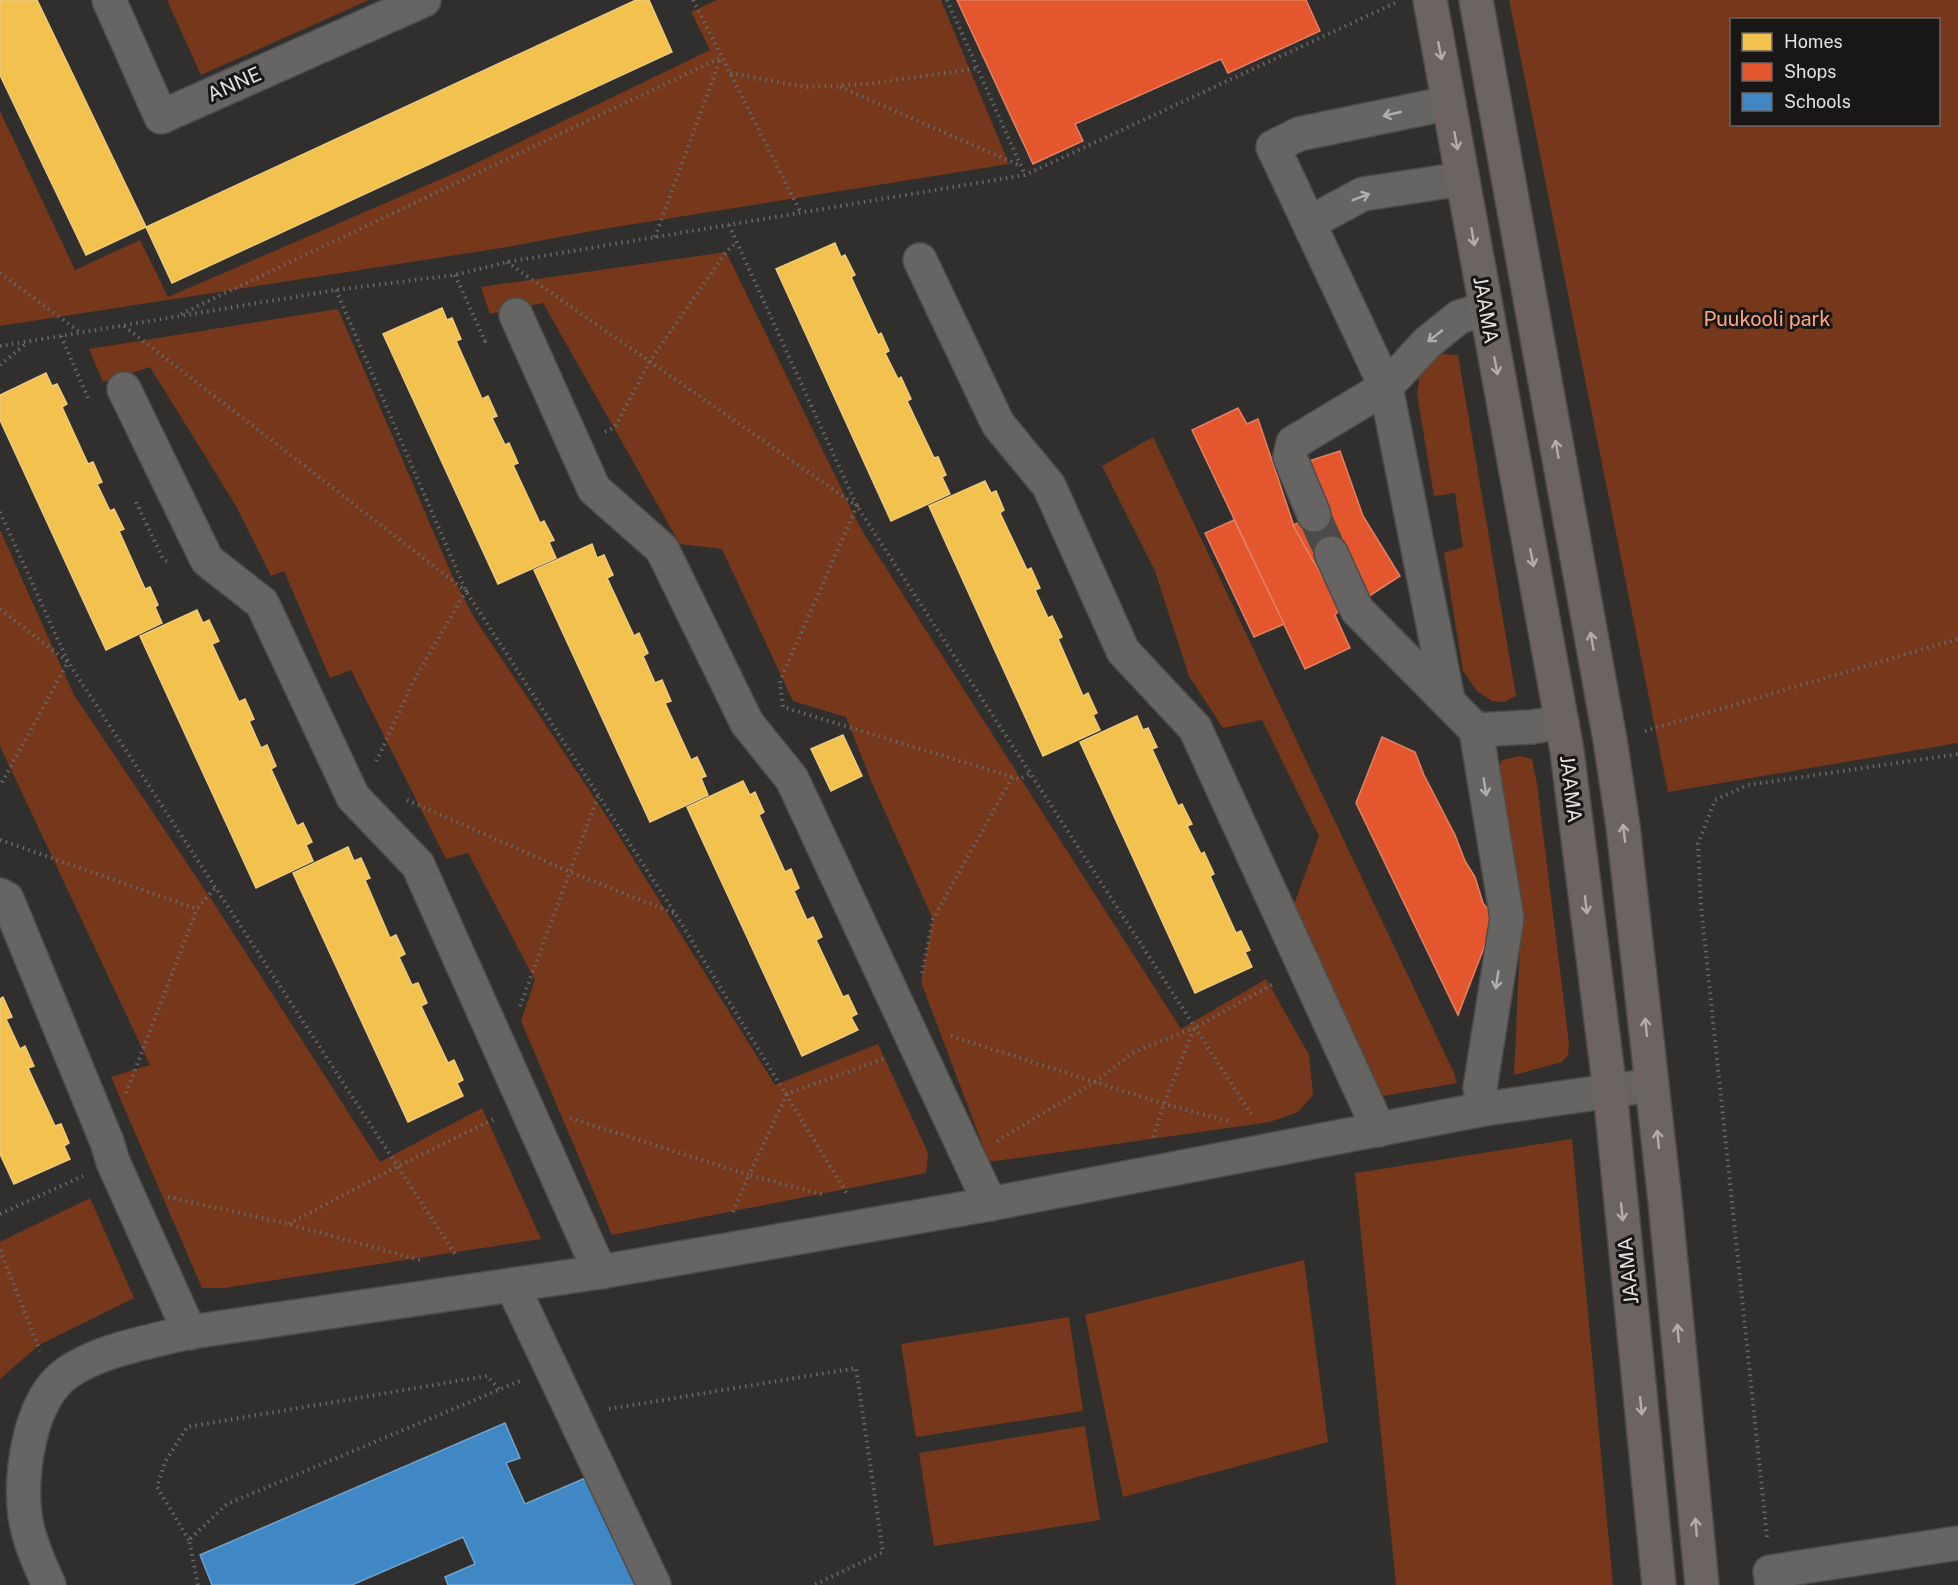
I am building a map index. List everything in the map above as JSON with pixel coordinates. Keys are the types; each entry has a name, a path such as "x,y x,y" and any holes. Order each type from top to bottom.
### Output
{"main road":[{"name":"JAAMA","path":"1430,0 1562,722 1610,1091 1659,1585"},
{"path":"1476,0 1610,740 1623,826 1652,1085 1702,1585"}],"street":[{"name":"ANNE","path":"109,0 161,117 424,0"},
{"path":"1448,700 1386,387 1273,147 1299,134 1449,103"},
{"path":"1309,224 1363,194 1462,180"},
{"path":"920,260 998,424 1049,486 1123,651 1195,728 1380,1130"},
{"path":"1314,515 1290,457 1293,443 1386,387 1428,342 1459,317 1485,309"},
{"path":"516,315 594,489 662,549 747,723 792,779 990,1204"},
{"path":"124,389 207,560 262,603 353,797 418,866 600,1272"},
{"path":"1330,553 1357,610 1476,730 1507,918 1480,1088 1484,1109"},
{"path":"1476,730 1562,722"},
{"path":"0,895 7,899 116,1164 190,1333"},
{"path":"49,1585 33,1549 26,1518 24,1494 24,1472 37,1416 46,1396 66,1373 117,1351 190,1333 600,1272 859,1214 990,1204 1484,1109 1652,1085"},
{"path":"512,1285 654,1585"},
{"path":"1771,1579 1958,1542"}],"path":[{"path":"693,0 801,213"},
{"path":"947,0 1025,175"},
{"path":"0,346 336,290 455,275 507,262 1025,175 1401,0"},
{"path":"655,237 722,57"},
{"path":"175,317 722,57"},
{"path":"730,73 806,87 869,84 978,68"},
{"path":"836,86 1021,166"},
{"path":"729,225 857,506 1255,1121"},
{"path":"575,446 615,427 650,362 726,252 737,242"},
{"path":"507,262 857,506"},
{"path":"0,273 81,333"},
{"path":"336,290 466,591 676,915 859,1214"},
{"path":"124,326 466,591"},
{"path":"0,365 28,342"},
{"path":"857,506 780,681 783,707 1019,778 1030,774"},
{"path":"0,512 68,662 458,1259"},
{"path":"371,772 413,682 466,591"},
{"path":"0,609 68,662"},
{"path":"1610,740 1958,639"},
{"path":"0,786 68,662"},
{"path":"1771,1579 1702,917 1698,844 1715,800 1748,785 1958,754"},
{"path":"921,982 933,919 1013,776"},
{"path":"399,796 570,872 676,915"},
{"path":"518,1012 599,796"},
{"path":"0,840 197,909"},
{"path":"116,1164 197,909 215,888"},
{"path":"969,1159 1095,1082 1134,1052 1194,1028 1262,989 1306,969"},
{"path":"1150,1147 1194,1028"},
{"path":"732,1214 787,1094 911,1034 1095,1082 1164,1104 1229,1121"},
{"path":"289,1224 398,1166 524,1104 749,1175 859,1214"},
{"path":"0,1214 116,1164 289,1224 430,1262"},
{"path":"0,1250 42,1356"},
{"path":"573,1414 856,1368 883,1552 814,1585"},
{"path":"189,1540 227,1504 551,1369"},
{"path":"198,1585 189,1540 157,1486 165,1462 187,1427 487,1376 500,1390"}],"green space":[{"path":"167,0 369,0 201,75"},
{"path":"717,0 941,0 1009,164 603,229 501,248 0,326 0,111 75,270 140,240 168,297 462,170 710,50 691,12"},
{"name":"Puukooli park","path":"1509,0 1958,0 1958,743 1668,792"},
{"path":"726,252 861,529 1181,1029 1266,979 1309,1055 1313,1095 1298,1112 1270,1122 989,1162 921,982 933,919 872,783 846,717 793,701 722,549 680,544 543,303 490,314 481,287"},
{"path":"338,309 451,573 473,616 607,817 775,1085 878,1044 928,1153 926,1173 612,1235 521,1021 535,980 468,853 446,859 351,670 330,678 284,571 271,576 236,506 150,367 103,382 89,349"},
{"path":"1440,354 1458,355 1516,696 1504,702 1492,701 1477,691 1463,671 1444,553 1463,547 1455,493 1434,496 1417,394 1420,375"},
{"path":"1153,437 1457,1083 1383,1096 1293,907 1319,836 1262,720 1223,728 1189,676 1155,571 1102,466"},
{"path":"0,530 74,695 219,911 380,1162 482,1108 541,1239 224,1288 202,1288 111,1077 150,1065 0,746"},
{"path":"1520,756 1532,759 1537,784 1569,1043 1568,1055 1562,1062 1514,1075 1520,945 1492,786 1502,760"},
{"path":"1572,1139 1613,1585 1396,1585 1355,1173"},
{"path":"90,1198 134,1298 39,1345 0,1379 0,1242"},
{"path":"1304,1260 1328,1442 1123,1497 1085,1315"},
{"path":"1069,1317 1083,1411 916,1437 901,1344"},
{"path":"1085,1426 1100,1520 934,1546 919,1453"}],"building: Homes":[{"path":"0,0 37,0 146,227 86,255 0,75"},
{"path":"636,0 649,0 672,52 172,283 146,227"},
{"path":"835,243 841,257 845,255 855,275 851,277 878,335 881,333 889,351 885,353 898,379 901,377 911,399 907,401 934,458 938,457 946,475 942,477 950,494 891,521 776,269"},
{"path":"442,308 447,320 452,318 461,339 456,341 482,399 488,396 497,416 492,418 505,445 509,443 518,463 513,465 540,523 544,521 554,540 549,542 556,558 498,584 383,334"},
{"path":"46,373 52,386 57,384 67,404 62,407 88,464 93,462 102,482 97,484 110,511 114,509 124,529 119,531 145,589 150,587 158,605 155,607 162,623 106,650 0,420 0,395"},
{"path":"985,481 991,493 996,491 1004,510 1000,513 1027,570 1031,568 1040,588 1035,590 1048,618 1052,616 1062,637 1058,639 1083,696 1088,693 1097,713 1093,715 1100,730 1043,756 929,506"},
{"path":"592,544 597,558 604,555 613,575 607,578 634,636 639,633 648,653 643,656 655,683 662,680 671,701 665,703 691,760 697,757 706,776 701,778 708,795 650,822 534,570"},
{"path":"197,610 203,623 209,620 219,641 212,644 239,702 245,699 254,719 249,721 261,748 267,745 276,766 271,769 297,826 303,823 312,842 306,845 313,861 256,888 140,636"},
{"path":"1137,716 1143,730 1148,728 1157,747 1152,749 1178,806 1182,804 1192,824 1187,826 1201,854 1204,852 1214,874 1210,876 1236,933 1241,931 1250,950 1245,952 1252,967 1195,993 1080,742"},
{"path":"843,735 862,776 831,791 811,749"},
{"path":"743,781 750,795 755,792 764,812 759,815 785,872 791,869 799,888 794,891 807,920 813,917 822,937 816,940 843,997 848,995 857,1014 851,1017 858,1030 802,1056 687,807"},
{"path":"348,847 354,861 361,858 370,878 365,880 390,938 396,935 405,954 399,957 412,985 418,983 427,1003 421,1006 448,1063 454,1060 463,1080 457,1083 463,1096 408,1122 293,873"},
{"path":"3,997 12,1017 6,1019 20,1049 25,1046 34,1066 28,1068 55,1126 61,1124 69,1143 64,1146 70,1159 14,1184 0,1154 0,999"}],"building: Shops":[{"path":"957,0 1306,0 1320,31 1228,73 1221,59 1075,124 1083,141 1033,164"},
{"path":"1238,408 1247,424 1258,419 1295,529 1341,608 1335,615 1350,648 1305,669 1192,430"},
{"path":"1340,451 1363,516 1400,576 1363,600 1338,532 1303,463"},
{"path":"1327,510 1343,547 1313,561 1293,525"},
{"path":"1234,520 1284,624 1254,637 1205,533"},
{"path":"1382,737 1415,752 1465,861 1475,877 1483,903 1495,919 1458,1015 1356,803"}],"building: Schools":[{"path":"505,1423 520,1458 506,1463 525,1504 590,1476 636,1585 448,1585 445,1577 475,1564 463,1537 352,1585 212,1585 200,1555"}],"tunnel":[{"path":"1314,515 1331,553"}]}
